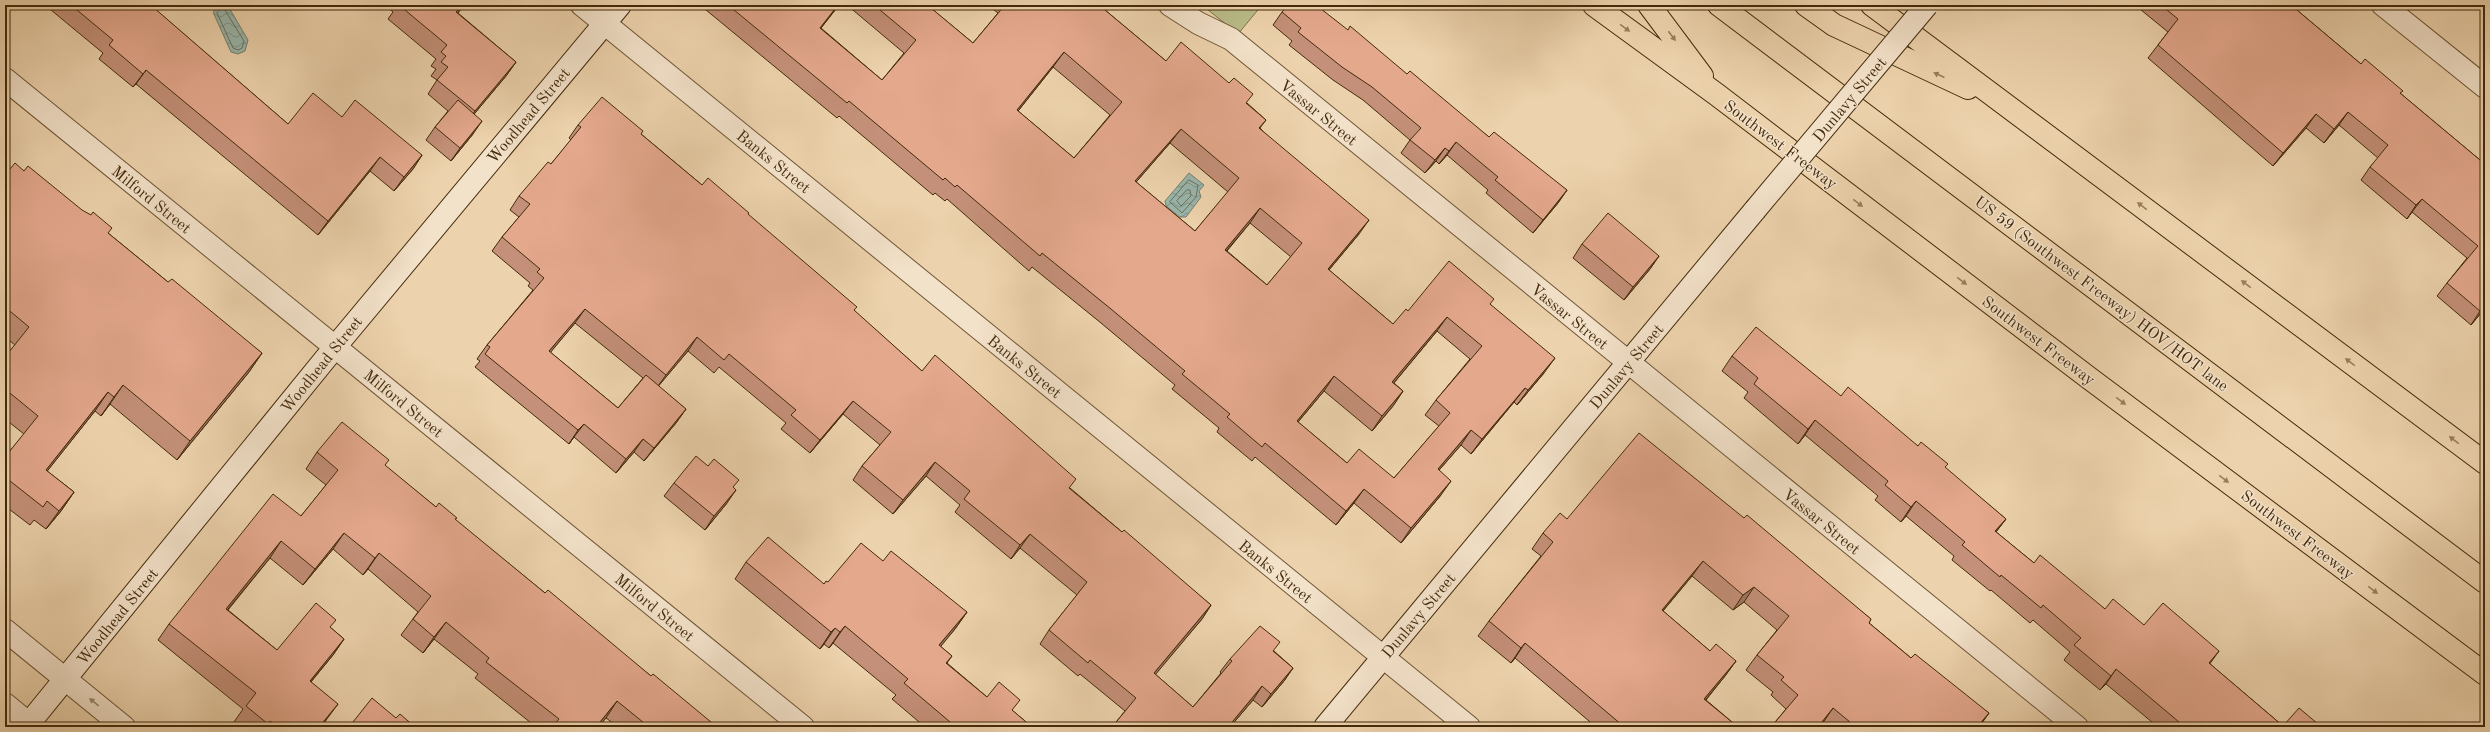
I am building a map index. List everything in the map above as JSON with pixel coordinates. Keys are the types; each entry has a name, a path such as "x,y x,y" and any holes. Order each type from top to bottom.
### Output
{"highway":[{"name":"Southwest Freeway","path":"1594,5 1716,94 2083,373 2485,674"},
{"path":"1649,5 1716,94"},
{"name":"US 59 (Southwest Freeway) HOV/HOT lane","path":"1719,5 2485,582"},
{"path":"1806,5 1834,25 2012,109"},
{"path":"1872,5 2485,463"}],"street":[{"name":"Banks Street","path":"582,5 1469,727"},
{"name":"Woodhead Street","path":"29,726 335,347 620,5"},
{"name":"Vassar Street","path":"1170,5 1198,23 1231,40 2077,727"},
{"name":"Dunlavy Street","path":"1325,727 1927,5"},
{"path":"2383,5 2485,87"},
{"name":"Milford Street","path":"5,79 803,727"},
{"path":"5,630 124,727"},
{"path":"5,704 29,726"}],"green space":[{"path":"1202,5 1262,5 1238,34"}],"water":[{"path":"222,5 228,6 248,40 245,51 238,54 231,52 213,12"},
{"path":"1189,173 1204,185 1199,191 1201,197 1186,217 1180,217 1166,206 1165,201"}],"building":[{"path":"71,5 156,5 153,7 288,124 313,93 342,117 355,100 422,155 404,177 380,157 328,221 146,70 143,74 109,45 113,40"},
{"path":"399,5 462,5 456,12 516,62 475,111 437,80 448,67 441,62 446,56 441,52 447,45"},
{"path":"728,5 838,5 820,28 882,80 916,40 874,5 933,5 931,8 973,43 1005,5 1099,5 1166,61 1181,42 1229,83 1234,78 1253,94 1246,103 1266,120 1259,128 1369,220 1328,269 1393,324 1406,309 1408,311 1449,261 1494,299 1490,304 1555,358 1528,390 1525,388 1482,439 1471,430 1438,469 1451,481 1411,528 1364,489 1346,511 1265,443 1262,447 1227,417 1230,414 1182,374 1185,371 1111,309 1042,253 1040,256 957,185 955,187 945,178 943,180 849,101 847,103","holes":["1064,52 1122,102 1074,158 1017,110","1181,129 1239,178 1195,231 1135,181","1260,208 1302,243 1267,285 1225,250","1447,317 1482,346 1436,400 1450,413 1394,478 1359,449 1347,463 1297,421 1334,376 1382,416 1403,391 1392,382"]},
{"path":"1288,5 1316,5 1348,30 1350,26 1407,74 1410,71 1489,137 1494,132 1567,190 1543,220 1495,180 1498,177 1456,142 1449,151 1445,148 1435,160 1410,140 1421,128 1372,87 1342,67 1298,32 1301,28 1282,12"},
{"path":"2161,5 2291,5 2361,64 2365,59 2403,91 2400,93 2480,160 2482,158 2485,160 2485,306 2480,311 2447,283 2478,246 2422,199 2416,205 2370,167 2388,145 2348,112 2334,129 2316,114 2283,153 2158,45 2178,19"},
{"path":"602,97 643,131 641,134 702,185 708,178 749,213 748,214 857,307 854,310 922,371 935,355 1076,479 1069,488 1122,532 1124,530 1211,605 1154,673 1193,707 1232,661 1230,659 1260,626 1280,642 1273,651 1293,668 1271,694 1262,686 1228,727 1112,727 1136,698 1090,660 1088,663 1049,630 1087,582 1030,534 1020,545 964,499 970,491 935,462 903,500 862,466 891,432 853,401 820,440 791,415 796,410 729,354 724,360 697,337 666,375 585,309 549,351 618,408 646,375 686,409 654,448 643,439 626,459 584,424 578,430 485,354 490,347 487,345 544,278 537,272 540,269 502,237 530,204 519,196 548,162 551,164 581,127 578,125"},
{"path":"458,100 482,121 460,148 435,127"},
{"path":"15,163 24,171 28,166 82,210 91,215 93,212 112,228 108,233 168,282 172,279 262,353 190,441 123,385 114,397 108,392 46,470 74,492 59,511 47,501 43,507 5,477 5,457 38,416 5,389 5,357 29,327 5,307 5,175"},
{"path":"1608,213 1659,256 1633,287 1582,244"},
{"path":"1756,327 1841,396 1848,387 1918,446 1921,442 1948,464 1945,467 2006,519 1995,531 2034,563 2040,555 2105,609 2113,599 2144,625 2163,603 2219,651 2209,663 2283,726 2299,708 2318,724 2316,727 2185,727 2116,669 2111,676 2074,645 2081,638 2043,605 2041,608 2001,575 2000,577 1962,545 1965,542 1916,501 1911,507 1885,485 1888,481 1815,420 1808,429 1754,384 1758,378 1732,356"},
{"path":"342,422 389,460 385,465 436,507 439,503 457,518 455,519 545,593 548,590 651,676 653,674 717,727 649,727 617,701 596,727 552,727 559,719 486,662 489,658 446,622 434,637 413,619 431,596 379,553 375,558 344,533 315,569 281,541 226,609 277,650 316,603 336,620 330,627 344,639 310,681 338,704 319,727 278,727 270,721 268,724 246,706 256,693 169,624 273,494 301,516 338,470 317,452"},
{"path":"1639,433 1744,518 1747,515 1871,619 1869,623 1911,658 1915,654 1989,713 1977,727 1902,727 1898,723 1894,727 1856,727 1833,708 1818,727 1771,727 1798,695 1781,680 1784,677 1757,655 1789,616 1754,587 1743,595 1703,561 1662,610 1710,651 1716,644 1736,661 1704,699 1738,727 1631,727 1625,722 1622,725 1525,643 1521,648 1489,621 1553,542 1543,533 1560,513 1567,519"},
{"path":"696,456 708,466 714,459 739,480 733,487 736,490 714,516 674,483"},
{"path":"768,537 824,584 826,581 828,582 861,543 883,561 891,551 967,612 939,645 952,656 946,663 987,697 999,682 1020,700 1012,710 1032,727 956,727 904,683 908,679 845,626 840,632 835,628 831,632 746,562"},
{"path":"372,698 396,718 400,714 415,727 349,727"},
{"path":"722,723 728,727 719,727"}]}
